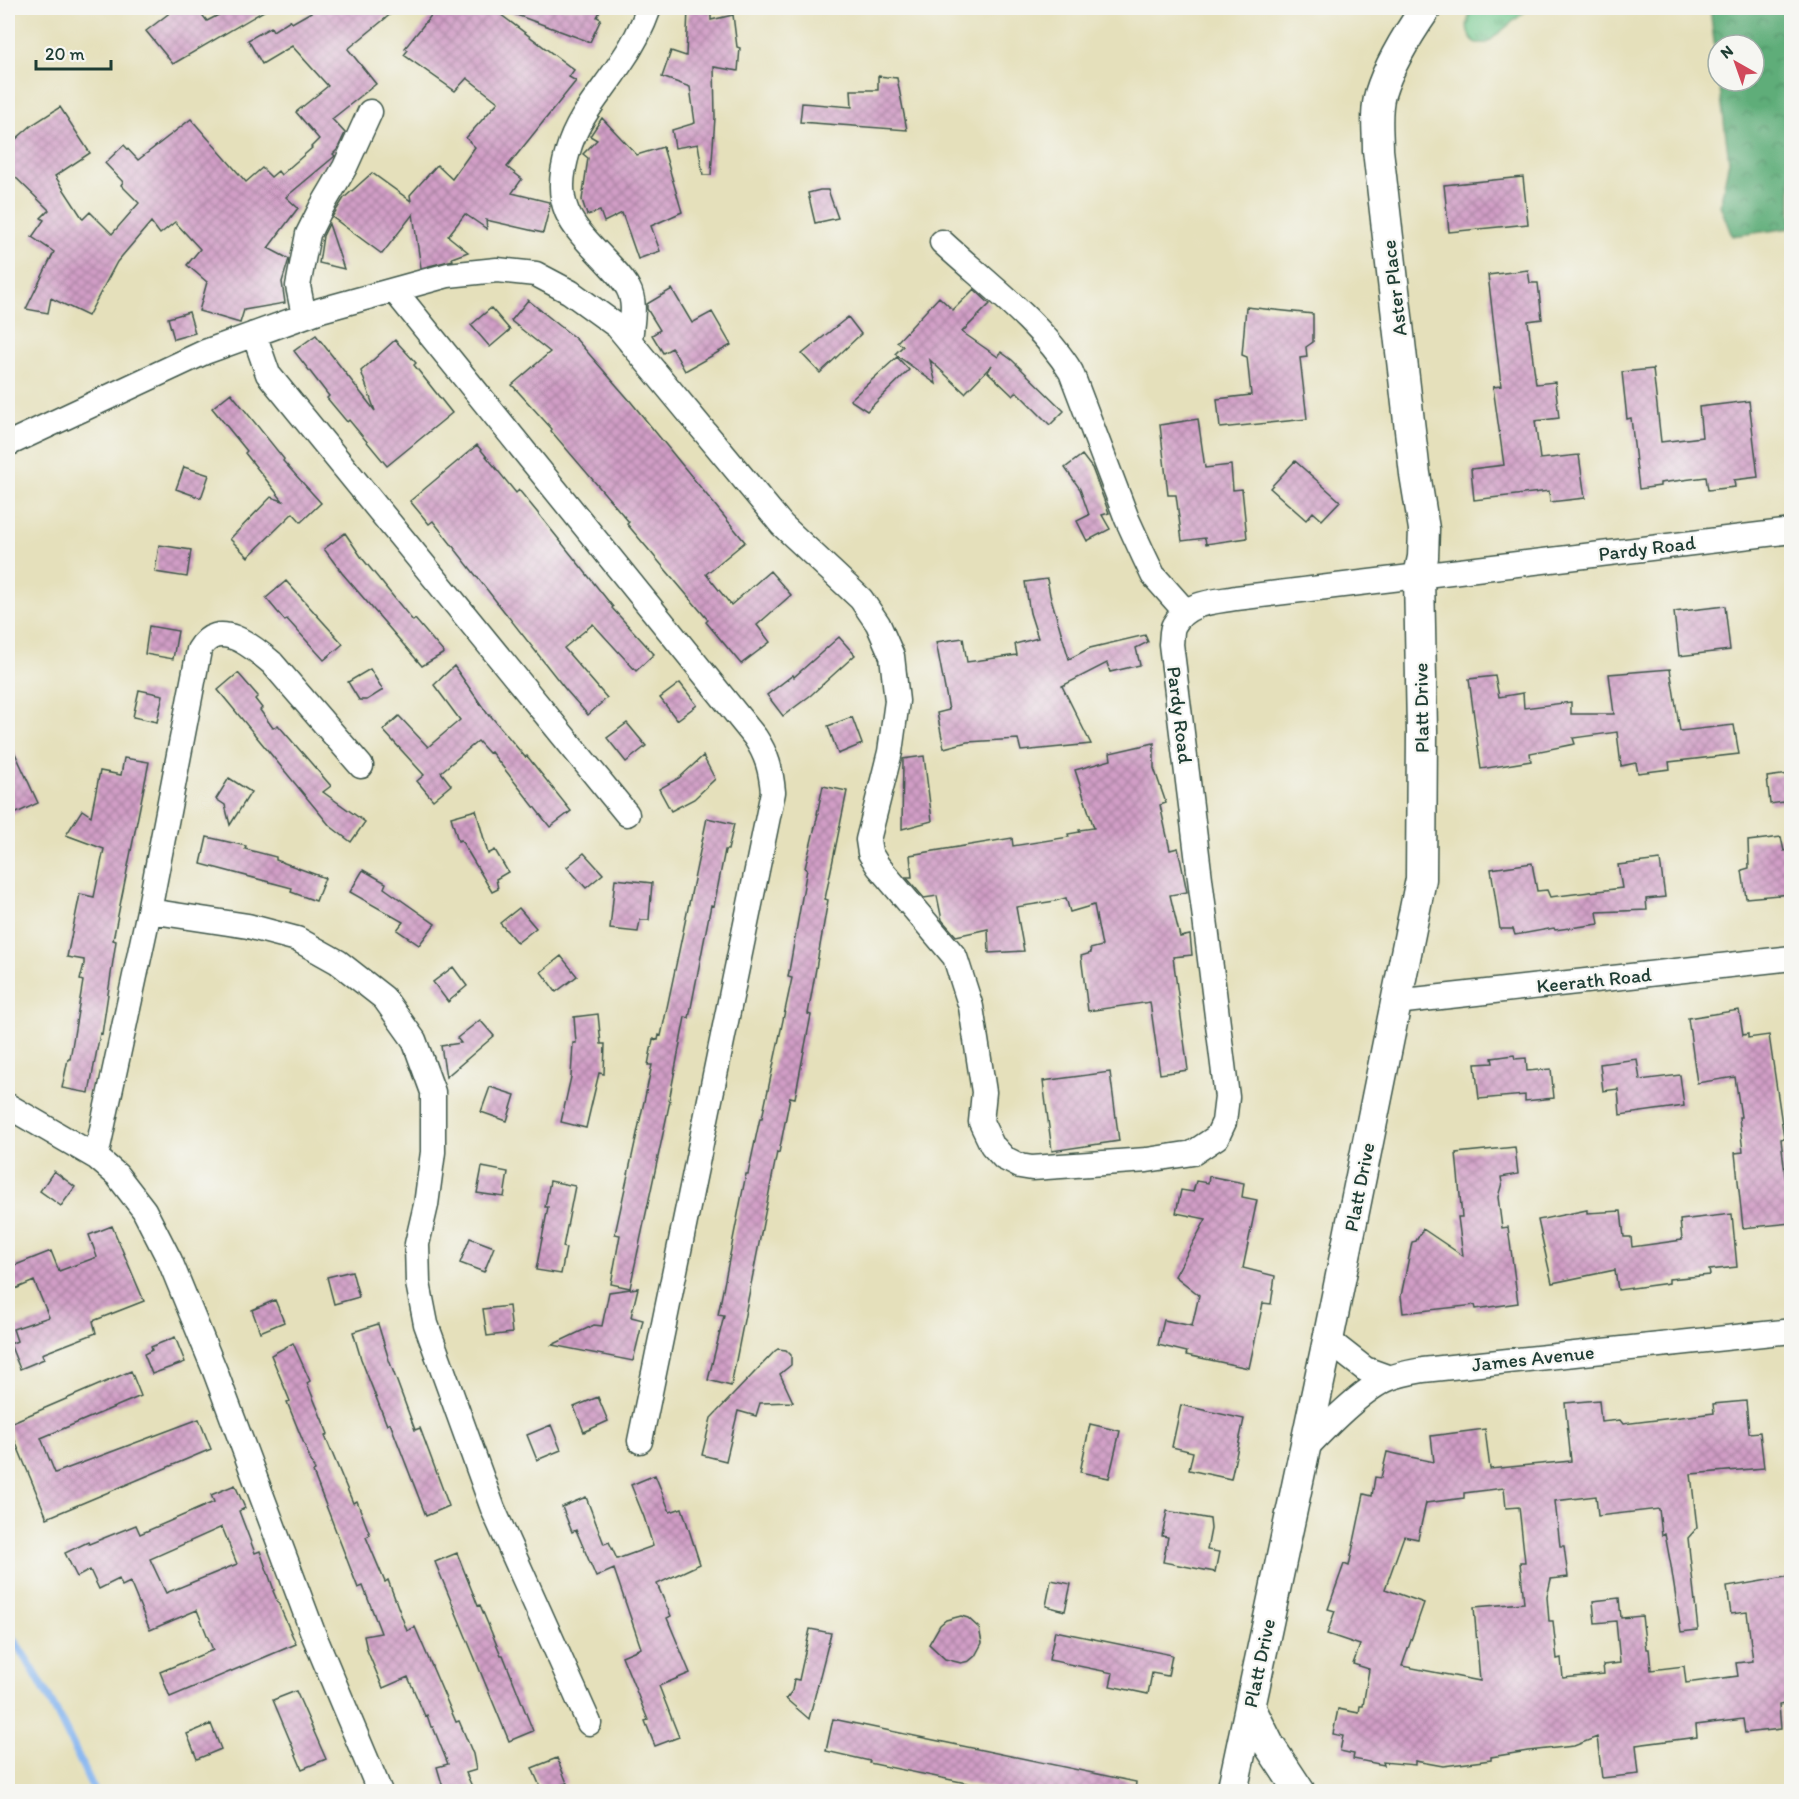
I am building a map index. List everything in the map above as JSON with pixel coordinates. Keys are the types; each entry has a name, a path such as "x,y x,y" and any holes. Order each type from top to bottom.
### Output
{"street":[{"path":"630,342 634,304 628,288 579,233 569,218 563,200 562,179 568,150 574,135 588,109 621,63 643,26 649,8"},
{"name":"Aster Place","path":"1419,576 1423,557 1424,528 1410,428 1378,150 1377,121 1380,96 1393,62 1425,9"},
{"path":"304,316 298,286 308,234 345,167 370,112"},
{"path":"942,242 1039,330 1062,358 1071,372 1127,519 1153,575 1185,612"},
{"name":"Pardy Road","path":"8,444 206,352 304,316 448,275 497,270 536,274 570,292 617,326 782,525 861,599 878,624 892,656 897,701 890,752 868,840 870,853 878,866 955,957 971,1007 984,1092 981,1122 992,1144 1004,1158 1020,1166 1032,1168 1147,1160 1193,1153 1217,1137 1224,1122 1227,1097 1171,644 1173,626 1185,612 1203,603 1791,531"},
{"path":"394,290 755,737 771,769 773,792 771,803 640,1441"},
{"path":"254,334 268,374 627,814"},
{"name":"Platt Drive","path":"1232,1791 1328,1340 1421,879 1422,731 1419,576"},
{"path":"96,1156 148,911 199,650 204,641 209,637 227,635 239,639 264,656 361,766"},
{"path":"148,911 248,926 297,939 338,962 384,998 414,1040 433,1092 433,1152 426,1205 417,1244 418,1282 426,1324 493,1509 589,1723"},
{"name":"Keerath Road","path":"1396,1002 1791,958"},
{"path":"8,1106 96,1156 117,1175 144,1210 170,1261 215,1371 313,1633 380,1791"},
{"name":"James Avenue","path":"1303,1451 1331,1422 1370,1390 1390,1378 1423,1370 1791,1331"},
{"path":"1328,1340 1365,1369 1390,1378"},
{"path":"1250,1707 1269,1745 1300,1791"}],"green space":[{"path":"1473,8 1529,8 1487,43 1476,43 1469,35 1467,26"},
{"path":"1710,8 1791,8 1791,228 1732,236 1720,205 1729,161 1720,93 1766,93 1766,33 1713,33"}],"building":[{"path":"176,8 197,8 207,21 232,8 269,8 173,64 146,31"},
{"path":"318,8 398,8 348,49 376,84 332,119 345,133 333,154 335,156 286,197 298,208 268,248 289,259 282,282 285,303 244,310 240,323 199,311 207,282 187,265 200,249 175,222 160,234 151,222 117,262 88,316 51,298 48,313 26,309 54,252 32,237 44,220 41,218 49,210 8,170 8,146 32,125 60,107 90,153 55,176 83,219 90,212 112,234 139,203 121,185 123,182 105,163 124,145 138,160 191,119 246,182 262,168 271,177 278,171 281,175 319,139 296,112 328,86 292,46 262,64 248,40 271,27 273,31 290,20 292,23"},
{"path":"437,8 492,8 574,70 569,77 576,81 507,167 522,179 512,193 549,202 543,233 486,220 487,229 465,214 448,236 468,252 452,258 453,260 421,268 413,214 382,254 332,217 344,198 372,173 411,201 410,195 437,165 452,179 475,147 466,138 498,102 467,78 455,91 404,55 408,50 405,48"},
{"path":"503,8 602,8 597,17 601,19 590,42 503,10"},
{"path":"711,8 711,20 733,15 737,47 740,48 738,71 714,67 715,117 711,175 703,175 698,144 675,148 672,130 695,123 690,87 662,77 671,51 686,56 688,9"},
{"path":"878,76 897,78 907,130 800,122 802,103 852,107 851,90 878,90"},
{"path":"602,118 637,155 663,147 682,212 651,226 660,251 638,259 622,213 604,222 600,211 587,215 582,200 588,158 583,154 597,140 590,136"},
{"path":"1523,177 1528,224 1449,232 1444,185"},
{"path":"828,190 838,218 815,223 808,193"},
{"path":"329,224 344,269 319,263 323,236"},
{"path":"1528,270 1530,283 1538,283 1542,319 1528,321 1536,384 1555,382 1559,418 1535,421 1540,459 1579,455 1585,498 1550,502 1549,491 1474,500 1471,469 1504,465 1493,387 1501,386 1488,275"},
{"path":"672,289 692,323 712,312 731,345 685,371 672,348 663,353 652,335 660,330 647,309 647,304"},
{"path":"974,289 990,304 962,332 998,357 1001,352 1012,360 1064,411 1050,425 1017,392 1013,396 988,372 992,365 965,393 930,360 936,384 895,354 903,346 897,342 939,297 953,310"},
{"path":"528,300 576,339 631,402 745,542 706,574 731,605 770,571 791,595 757,625 770,642 741,664 706,622 708,620 627,524 629,522 551,431 552,429 512,385 550,352 511,321"},
{"path":"1246,307 1313,314 1313,342 1306,347 1307,357 1300,358 1307,419 1220,428 1217,399 1251,395 1247,357 1242,355"},
{"path":"491,308 510,330 490,347 471,325"},
{"path":"189,312 195,333 174,339 168,318"},
{"path":"848,317 861,334 820,373 802,354"},
{"path":"316,335 375,411 361,371 395,340 416,363 414,365 452,413 387,466 349,420 347,422 327,398 329,396 294,351"},
{"path":"897,357 909,370 867,411 850,400"},
{"path":"1653,369 1661,442 1702,437 1699,407 1749,401 1758,477 1734,480 1735,487 1708,490 1706,477 1660,483 1660,486 1639,489 1631,418 1627,419 1622,372"},
{"path":"231,393 284,459 283,461 321,503 301,522 293,513 248,557 230,539 271,497 283,501 212,408"},
{"path":"1198,419 1205,468 1231,465 1233,490 1242,489 1247,538 1206,544 1205,538 1182,541 1176,495 1168,495 1160,425"},
{"path":"477,445 516,493 519,490 612,608 654,654 636,671 593,624 564,648 607,698 588,715 433,521 429,524 410,501"},
{"path":"1082,455 1092,468 1109,513 1102,515 1110,529 1087,541 1077,521 1089,515 1080,489 1065,468"},
{"path":"1295,461 1340,501 1322,520 1313,512 1306,520 1270,488"},
{"path":"184,467 209,475 201,498 176,489"},
{"path":"345,533 362,558 413,621 415,619 444,653 422,666 342,573 324,549"},
{"path":"159,545 191,550 187,577 155,572"},
{"path":"1047,579 1069,659 1090,648 1145,635 1148,642 1136,648 1140,665 1110,672 1107,663 1062,686 1091,744 1021,751 1018,739 967,742 944,748 937,713 949,710 936,642 963,638 967,662 1017,655 1015,644 1038,638 1030,613 1025,582"},
{"path":"286,581 343,644 324,660 287,619 285,621 266,598"},
{"path":"1725,606 1730,650 1679,656 1674,612"},
{"path":"149,626 178,631 173,659 145,654"},
{"path":"839,637 855,655 811,695 783,716 767,695 793,675 794,677"},
{"path":"454,666 489,716 525,757 527,756 571,811 550,827 491,752 489,753 478,741 441,772 451,785 433,800 417,781 424,775 383,730 399,716 428,747 460,720 434,685"},
{"path":"370,669 383,690 367,700 359,700 348,682"},
{"path":"1670,669 1680,731 1734,725 1739,754 1669,762 1670,769 1638,773 1636,763 1621,766 1617,732 1573,738 1575,744 1530,753 1531,761 1481,769 1469,679 1495,676 1499,697 1523,693 1524,708 1571,702 1571,714 1614,714 1609,674"},
{"path":"238,673 258,696 255,699 262,708 260,710 273,728 278,725 331,786 323,792 365,822 351,842 330,826 218,690"},
{"path":"680,683 697,705 677,720 660,698"},
{"path":"139,690 163,695 157,722 133,717"},
{"path":"852,717 862,744 838,754 828,726"},
{"path":"627,723 646,746 626,762 607,738"},
{"path":"8,738 38,803 8,817"},
{"path":"1154,743 1154,768 1166,803 1160,805 1170,850 1178,848 1187,892 1170,895 1180,937 1190,935 1192,955 1173,957 1188,1070 1160,1074 1150,1002 1088,1011 1081,956 1091,953 1090,949 1102,946 1094,905 1070,912 1066,898 1016,907 1024,951 989,953 988,929 956,936 942,920 937,896 924,898 906,877 912,877 910,855 1012,838 1013,846 1069,837 1068,834 1080,832 1079,830 1094,828 1075,770 1111,760 1110,753"},
{"path":"703,756 715,779 694,799 671,811 659,789 679,778"},
{"path":"924,756 932,821 902,829 903,759"},
{"path":"124,758 149,762 113,940 116,941 102,1034 100,1033 89,1093 62,1088 68,1059 70,1059 84,964 84,960 67,957 80,894 94,897 104,849 66,835 82,810 91,816 100,771 121,775"},
{"path":"1789,774 1791,801 1770,804 1767,777"},
{"path":"229,778 251,792 230,825 225,805 216,799"},
{"path":"823,786 847,791 825,899 828,900 808,1014 811,1015 795,1098 790,1097 779,1153 777,1152 731,1386 708,1380 724,1316 718,1315 746,1174 748,1174 760,1118 762,1118 792,978 788,977 807,869 805,868"},
{"path":"476,810 488,854 495,850 508,872 496,879 498,889 492,892 461,840 458,841 451,817"},
{"path":"707,818 734,824 728,850 725,850 714,906 711,905 689,1018 685,1017 670,1101 630,1288 611,1284 620,1235 615,1234 652,1065 648,1065 653,1039 658,1040 659,1035 661,1036"},
{"path":"207,837 246,846 245,849 276,857 276,860 325,878 316,901 291,892 292,888 201,864"},
{"path":"1781,837 1784,851 1791,850 1791,894 1746,898 1742,870 1749,868 1748,841"},
{"path":"584,853 603,874 586,888 567,867"},
{"path":"1660,860 1665,897 1646,899 1647,910 1597,912 1599,924 1555,930 1554,928 1515,935 1513,929 1500,929 1491,869 1532,863 1537,891 1547,890 1550,897 1622,888 1618,865"},
{"path":"363,870 386,883 384,888 435,924 419,945 397,930 403,922 350,892"},
{"path":"615,879 652,883 649,920 640,920 638,932 610,929"},
{"path":"519,908 536,928 517,943 500,923"},
{"path":"561,956 577,976 556,992 541,972"},
{"path":"453,967 467,986 448,1002 433,982"},
{"path":"1739,1010 1743,1035 1748,1034 1748,1038 1769,1035 1784,1138 1781,1139 1787,1192 1791,1192 1791,1223 1743,1228 1735,1153 1743,1152 1735,1077 1697,1083 1688,1018"},
{"path":"598,1014 601,1044 605,1044 604,1074 599,1073 586,1128 561,1122 571,1077 573,1043 576,1043 574,1017"},
{"path":"480,1020 494,1036 446,1077 441,1046 461,1043 457,1038"},
{"path":"1514,1055 1515,1059 1526,1058 1527,1071 1551,1069 1554,1098 1525,1101 1525,1095 1479,1099 1475,1064 1493,1063 1492,1058"},
{"path":"1637,1059 1640,1080 1680,1075 1684,1106 1620,1115 1618,1089 1603,1091 1600,1064"},
{"path":"1110,1072 1119,1141 1052,1151 1043,1081"},
{"path":"490,1087 515,1095 507,1121 481,1112"},
{"path":"1515,1147 1518,1174 1501,1177 1502,1183 1498,1197 1502,1228 1508,1227 1518,1303 1476,1309 1475,1305 1403,1313 1401,1296 1412,1242 1416,1241 1423,1229 1463,1256 1458,1217 1462,1217 1456,1153"},
{"path":"482,1167 508,1172 504,1197 477,1193"},
{"path":"54,1171 75,1187 61,1206 40,1191"},
{"path":"1209,1176 1244,1183 1242,1197 1257,1200 1243,1268 1275,1276 1271,1304 1263,1303 1249,1368 1186,1355 1187,1352 1158,1345 1164,1320 1192,1326 1199,1295 1175,1276 1206,1219 1176,1213 1181,1190 1193,1192 1196,1181 1208,1183"},
{"path":"550,1181 575,1186 563,1247 566,1248 561,1274 536,1270 548,1207 545,1207"},
{"path":"1587,1210 1587,1213 1621,1211 1624,1237 1631,1237 1632,1247 1682,1240 1680,1220 1732,1214 1737,1267 1709,1270 1710,1275 1669,1279 1669,1283 1618,1290 1615,1270 1552,1283 1538,1220"},
{"path":"112,1226 144,1301 93,1321 96,1333 42,1354 44,1359 20,1369 10,1344 17,1341 13,1329 49,1317 34,1281 8,1292 8,1268 51,1251 59,1271 97,1257 89,1235"},
{"path":"470,1238 494,1247 484,1272 460,1263"},
{"path":"352,1271 359,1297 334,1304 327,1277"},
{"path":"638,1288 631,1317 643,1320 633,1361 552,1345 594,1325 602,1326 609,1292"},
{"path":"275,1300 284,1322 260,1332 252,1310"},
{"path":"509,1306 512,1333 487,1336 483,1309"},
{"path":"378,1324 415,1430 420,1428 449,1506 426,1516 390,1423 387,1425 353,1332"},
{"path":"175,1337 185,1362 152,1374 144,1354 152,1350 151,1347"},
{"path":"293,1343 310,1381 307,1383 328,1434 325,1436 353,1503 357,1501 370,1535 366,1537 385,1582 388,1580 407,1631 415,1627 456,1722 459,1721 473,1754 476,1770 466,1773 474,1791 444,1791 437,1767 448,1764 433,1727 427,1715 425,1716 408,1677 383,1688 367,1650 364,1636 381,1633 363,1586 358,1588 271,1355"},
{"path":"778,1349 786,1350 791,1355 791,1365 780,1374 793,1402 760,1403 756,1416 738,1411 726,1461 702,1455 711,1418"},
{"path":"131,1371 141,1396 41,1438 55,1473 199,1419 211,1449 47,1518 8,1424"},
{"path":"598,1397 608,1421 584,1432 574,1407"},
{"path":"1599,1400 1601,1422 1620,1420 1623,1424 1714,1413 1713,1404 1746,1401 1749,1433 1760,1432 1764,1468 1691,1474 1697,1528 1688,1538 1698,1630 1681,1632 1659,1509 1598,1516 1596,1496 1555,1501 1560,1546 1564,1546 1568,1577 1551,1579 1547,1597 1549,1621 1553,1621 1557,1659 1561,1658 1563,1678 1604,1674 1603,1665 1620,1663 1616,1621 1595,1623 1593,1601 1619,1598 1621,1618 1642,1616 1651,1670 1684,1666 1686,1683 1738,1676 1736,1663 1753,1661 1747,1612 1731,1614 1727,1587 1791,1576 1791,1680 1786,1680 1789,1703 1779,1705 1781,1729 1745,1733 1743,1719 1696,1725 1697,1737 1636,1745 1639,1774 1602,1778 1597,1737 1574,1746 1528,1751 1491,1757 1491,1760 1443,1766 1415,1761 1415,1765 1383,1762 1384,1765 1353,1759 1354,1754 1340,1751 1343,1736 1333,1734 1338,1709 1359,1713 1360,1706 1363,1706 1369,1669 1353,1664 1360,1645 1327,1634 1335,1611 1328,1609 1344,1564 1349,1566 1364,1494 1372,1496 1375,1477 1381,1478 1387,1452 1434,1462 1431,1436 1485,1429 1490,1469 1571,1461 1565,1403","holes":["1504,1488 1506,1508 1519,1507 1525,1562 1520,1562 1524,1603 1474,1607 1480,1681 1402,1666 1424,1603 1385,1589 1404,1536 1418,1539 1426,1503 1464,1498 1464,1493"]},
{"path":"1181,1405 1244,1419 1231,1479 1189,1470 1193,1452 1172,1447"},
{"path":"1090,1424 1120,1431 1109,1478 1080,1472"},
{"path":"551,1425 561,1450 537,1460 527,1435"},
{"path":"655,1475 670,1512 682,1508 700,1564 657,1584 671,1616 667,1618 690,1673 659,1686 679,1737 655,1746 645,1721 648,1720 622,1656 641,1648 614,1569 596,1577 576,1530 572,1532 562,1507 586,1497 604,1544 609,1542 617,1559 653,1546 631,1485"},
{"path":"235,1485 245,1508 239,1511 255,1553 260,1551 273,1591 296,1644 170,1697 160,1672 213,1650 197,1610 150,1630 130,1582 122,1586 119,1579 99,1589 90,1570 77,1577 65,1553 136,1525 140,1534 214,1502 211,1495","holes":["222,1527 237,1564 166,1593 150,1559"]},
{"path":"1167,1511 1210,1519 1211,1529 1207,1550 1219,1552 1215,1572 1163,1562 1168,1537 1162,1536"},
{"path":"457,1553 478,1606 480,1605 501,1655 503,1655 533,1731 509,1741 435,1562"},
{"path":"1051,1580 1071,1584 1065,1611 1046,1606"},
{"path":"961,1616 968,1618 979,1628 982,1643 975,1656 961,1663 945,1659 929,1644 940,1625 946,1620"},
{"path":"810,1629 831,1633 809,1719 786,1699 792,1691 794,1679 799,1680"},
{"path":"1055,1631 1172,1655 1168,1676 1152,1673 1148,1694 1110,1686 1113,1673 1049,1660"},
{"path":"296,1691 326,1759 302,1769 273,1700"},
{"path":"833,1719 1136,1782 1135,1791 1005,1791 869,1763 870,1761 826,1751"},
{"path":"211,1724 221,1749 197,1759 187,1734"},
{"path":"557,1758 567,1783 542,1791 532,1768"}],"waterway":[{"path":"8,1632 66,1730 95,1792"}]}
